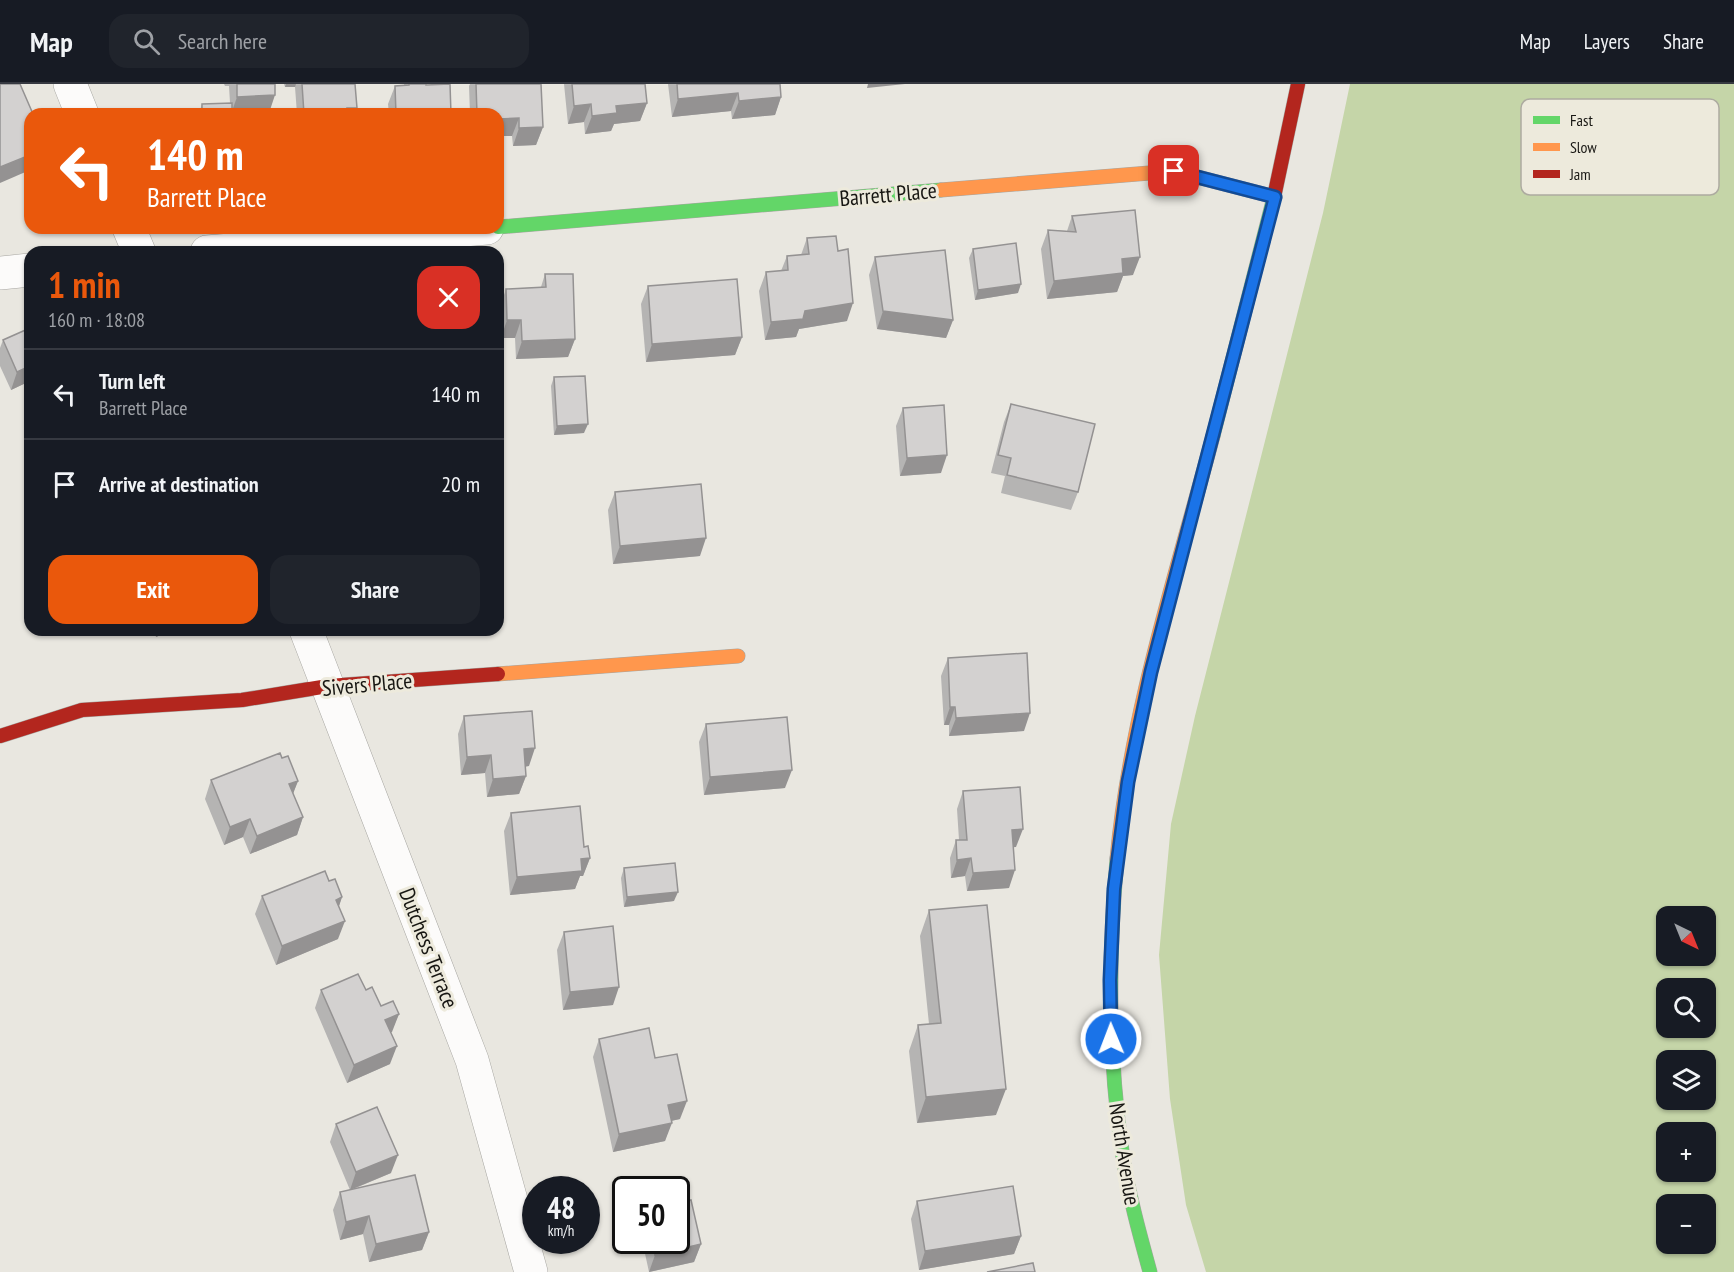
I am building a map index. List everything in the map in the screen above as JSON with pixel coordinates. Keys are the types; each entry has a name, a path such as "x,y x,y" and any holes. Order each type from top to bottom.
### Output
{"street":[{"path":"70,84 80,108"},
{"name":"North Avenue","path":"1150,1272 1131,1201 1122,1150 1111,1039 1110,980 1119,838 1151,672 1275,197 1298,84"},
{"name":"Barrett Place","path":"504,227 1174,171 1275,197"},
{"path":"277,246 417,234"},
{"path":"0,273 24,271"},
{"name":"Dutchess Terrace","path":"308,636 472,1060 531,1272"},
{"name":"Sivers Place","path":"0,736 82,710 242,700 328,686 738,656"}],"green space":[{"path":"1350,84 1734,84 1734,1272 1206,1272 1186,1205 1170,1099 1159,955 1171,824 1195,716 1323,213"}],"building":[{"path":"0,84 20,84 30,108 24,108 24,157 0,167"},
{"path":"237,84 275,84 275,95 237,97"},
{"path":"302,84 355,84 357,108 304,108"},
{"path":"450,84 451,108 396,108 395,86"},
{"path":"476,84 541,84 543,127 519,128 519,118 504,119 504,108 477,108"},
{"path":"572,84 645,84 647,103 616,106 617,113 592,116 591,104 574,106"},
{"path":"677,84 780,84 781,97 739,101 738,93 678,99"},
{"path":"232,103 232,108 202,108 202,104"},
{"path":"1135,210 1140,257 1122,259 1123,273 1054,281 1048,230 1076,232 1072,216"},
{"path":"836,236 838,251 848,249 853,303 805,311 803,319 771,322 766,272 788,270 787,256 809,254 807,238"},
{"path":"1016,243 1021,284 978,290 973,249"},
{"path":"945,250 953,320 883,311 875,257"},
{"path":"545,274 573,274 575,339 522,341 521,320 507,320 506,289 546,287"},
{"path":"737,279 742,337 652,344 648,286"},
{"path":"24,331 24,369 17,372 3,340"},
{"path":"585,376 588,424 557,426 554,377"},
{"path":"1011,404 1095,424 1078,492 1007,475 1011,458 998,455"},
{"path":"944,405 947,455 907,458 903,408"},
{"path":"701,484 706,538 620,546 615,492"},
{"path":"1027,653 1030,713 956,718 955,707 950,707 948,658"},
{"path":"532,711 535,748 524,749 526,776 493,779 491,755 467,757 464,716"},
{"path":"787,717 792,770 710,777 706,724"},
{"path":"280,753 282,758 288,756 298,781 289,784 303,817 257,836 250,819 230,827 211,780"},
{"path":"1020,787 1023,829 1012,830 1015,870 973,873 971,858 957,860 956,840 967,840 963,791"},
{"path":"580,806 584,847 588,846 590,858 581,859 582,871 517,877 511,813"},
{"path":"675,863 678,892 627,897 624,868"},
{"path":"325,871 329,881 335,879 342,897 336,900 345,921 282,946 262,896"},
{"path":"987,905 1006,1089 926,1097 918,1025 941,1023 929,910"},
{"path":"613,926 619,987 570,992 564,932"},
{"path":"358,974 366,990 372,987 381,1006 393,1001 399,1014 385,1020 397,1046 354,1065 321,990"},
{"path":"649,1028 655,1058 677,1054 687,1101 668,1105 672,1123 619,1134 599,1039"},
{"path":"377,1107 398,1155 356,1172 336,1124"},
{"path":"415,1175 429,1232 376,1244 369,1216 346,1222 340,1192"},
{"path":"1013,1186 1021,1236 925,1251 917,1201"},
{"path":"690,1200 701,1244 690,1247"},
{"path":"1033,1263 1035,1272 987,1272"}],"traffic: fast":[{"path":"504,226 941,190"},
{"path":"1213,436 1274,197"},
{"path":"1117,859 1111,969 1114,1078 1124,1166 1150,1272"}],"traffic: slow":[{"path":"941,190 1174,171 1275,197"},
{"path":"1117,859 1123,805 1143,699 1213,436"},
{"path":"498,674 738,656"}],"traffic: jam":[{"path":"1274,197 1298,84"},
{"path":"0,736 82,710 242,700 328,686 498,674"}],"route":[{"path":"1111,1039 1110,980 1114,889 1128,782 1151,672 1275,197 1174,171"}]}
